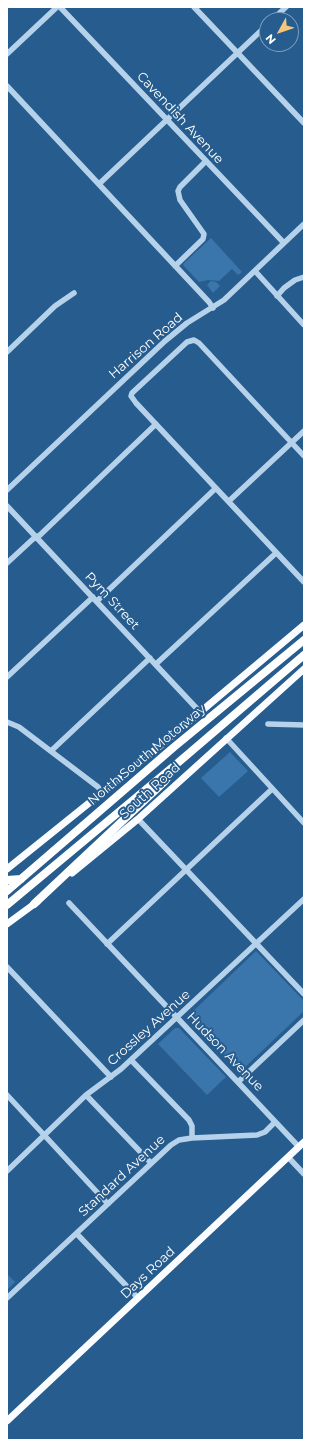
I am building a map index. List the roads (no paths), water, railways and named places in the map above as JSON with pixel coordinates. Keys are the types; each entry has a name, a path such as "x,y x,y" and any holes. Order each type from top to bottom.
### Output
{"highway":[{"name":"North South Motorway","path":"7,891 174,747 304,640"},
{"name":"North South Motorway","path":"7,905 180,761 304,655"},
{"path":"34,904 165,781 180,761"},
{"path":"7,880 21,879"}],"main road":[{"name":"South Road","path":"7,869 284,643 304,625"},
{"name":"South Road","path":"7,924 34,904 138,819 304,669"},
{"name":"Days Road","path":"7,1421 302,1144"}],"street":[{"path":"7,54 59,7"},
{"name":"Cavendish Avenue","path":"59,7 284,243"},
{"path":"194,7 304,123"},
{"path":"99,184 259,32"},
{"path":"7,86 213,308"},
{"path":"175,266 203,239 204,234 201,227 180,200 178,191 180,187 206,162"},
{"name":"Harrison Road","path":"7,490 165,341 187,323 224,300 304,224"},
{"path":"255,270 304,325"},
{"path":"277,296 284,288 295,280 304,277"},
{"path":"7,352 55,306 74,293"},
{"path":"304,456 194,340 187,342 132,393 131,396 136,404 304,582"},
{"path":"7,563 40,535 156,424"},
{"path":"229,501 304,431"},
{"path":"7,677 216,488"},
{"name":"Pym Street","path":"7,506 200,712"},
{"path":"156,664 276,553"},
{"path":"51,751 150,658"},
{"path":"7,722 19,727 98,787 102,792"},
{"path":"268,724 304,725"},
{"path":"226,738 304,823"},
{"path":"107,944 272,789"},
{"path":"138,819 304,994"},
{"name":"Crossley Avenue","path":"7,1170 86,1096 132,1060 304,899"},
{"name":"Hudson Avenue","path":"69,903 276,1122 302,1144"},
{"path":"7,967 111,1076"},
{"path":"238,1082 304,1020"},
{"path":"132,1060 189,1120 192,1126 192,1138"},
{"path":"7,1095 108,1204"},
{"path":"86,1096 151,1163"},
{"name":"Standard Avenue","path":"7,1298 171,1145 179,1140 192,1138 257,1135 265,1132 276,1122"},
{"path":"288,1157 304,1174"},
{"path":"77,1234 138,1298"}]}
